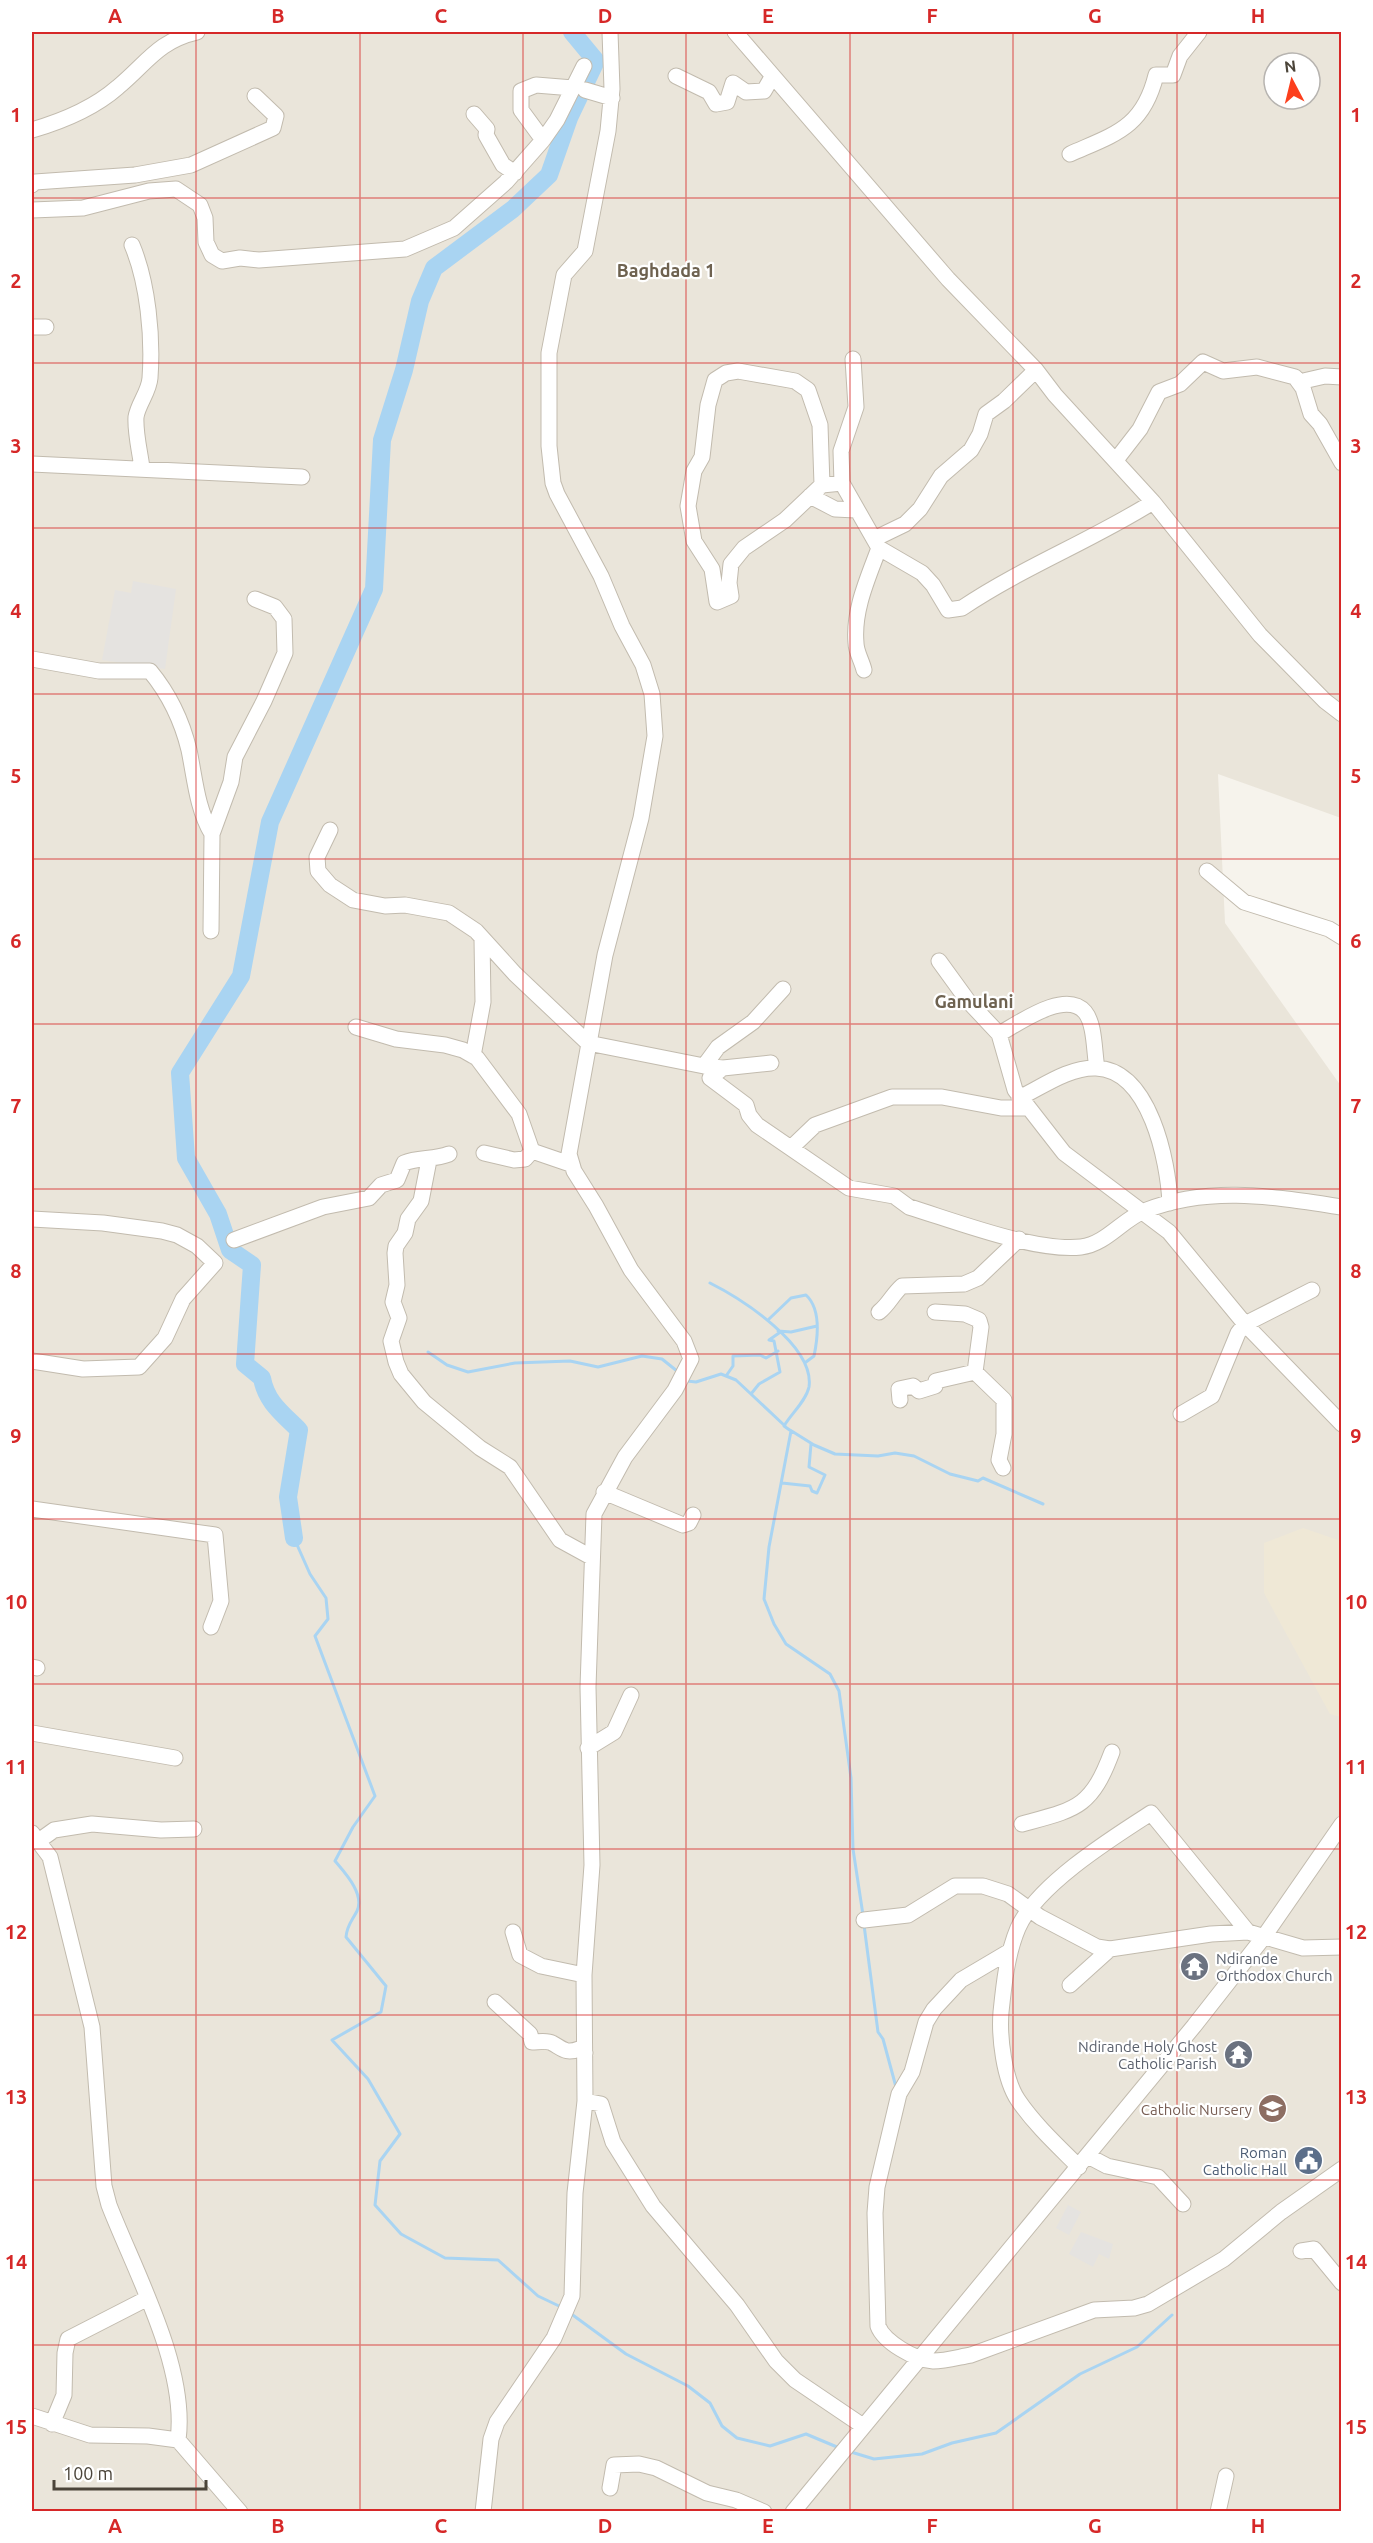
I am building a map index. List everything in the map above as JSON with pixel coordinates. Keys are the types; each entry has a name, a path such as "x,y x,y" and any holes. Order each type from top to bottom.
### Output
{"street":[{"path":"32,130 57,123 92,105 118,87 163,45 179,36 197,32"},
{"path":"483,2511 491,2439 498,2422 554,2338 570,2305 574,2263 574,2193 585,2101 584,1975 592,1865 588,1748 591,1557 594,1514 625,1457 675,1390 691,1359 684,1341 631,1270 570,1164 569,1144 605,956 640,818 655,736 652,694 643,665 624,632 602,576 553,483 549,446 549,353 562,282 567,270 583,256 612,98 610,32"},
{"path":"735,32 948,279 1036,370 1055,395 1153,502 1260,634 1325,701 1341,714"},
{"path":"1070,154 1116,134 1135,118 1149,100 1156,75 1173,75 1180,56 1199,32"},
{"path":"32,210 83,208 148,191 176,189 200,205 205,218 206,242 212,255 222,261 240,258 259,260 405,249 453,228 484,204 515,173 543,140 579,89 584,66"},
{"path":"676,76 709,92 716,104 727,102 733,83 746,92 764,91 772,77"},
{"path":"543,140 521,110 521,91 536,86 579,89 612,98"},
{"path":"32,185 35,182 135,175 191,165 273,128 276,116 255,96"},
{"path":"474,114 487,129 486,135 502,165 515,173"},
{"path":"132,245 141,266 145,286 150,355 150,381 136,417 142,468"},
{"path":"853,358 856,407 841,451 842,483 877,543 922,573 933,585 948,610 956,610 1036,563 1113,527 1153,502"},
{"path":"1116,460 1140,429 1159,392 1180,384 1203,362 1222,371 1257,367 1295,377 1311,414 1320,424 1341,463"},
{"path":"864,670 856,645 856,627 877,543 904,524 920,509 941,476 971,450 980,434 986,414 1004,401 1036,370"},
{"path":"816,491 820,425 808,390 795,381 749,372 738,371 718,377 710,394 702,457 694,471 687,506 694,541 712,569 717,602 731,596 729,583 731,564 744,548 785,519 816,491 842,483"},
{"path":"1299,382 1325,376 1341,377"},
{"path":"32,464 302,477"},
{"path":"816,491 834,508 846,511 856,510"},
{"path":"211,931 212,834 231,782 235,757 264,701 285,653 284,619 275,607 255,599"},
{"path":"32,659 99,671 150,671 162,686 179,718 188,748 202,818 212,834"},
{"path":"330,830 315,864 318,872 330,885 353,900 385,906 405,905 449,913 465,921 515,974 588,1042 704,1066 723,1068 771,1063"},
{"path":"1207,871 1244,902 1329,929 1341,937"},
{"path":"473,1056 483,1002 482,939"},
{"path":"939,961 968,1001 999,1034 1010,1080 1023,1103 1064,1153 1169,1232 1245,1324 1341,1425"},
{"path":"704,1066 718,1047 753,1022 783,988"},
{"path":"999,1034 1053,1005 1067,1004 1085,1012 1089,1022 1097,1068"},
{"path":"357,1027 396,1039 445,1045 473,1056 487,1069 519,1114 532,1151"},
{"path":"723,1068 710,1078 716,1085 722,1086 747,1106 750,1117 757,1125 792,1148 797,1154 832,1174 849,1188 894,1196 909,1207 1019,1239 1084,1246 1104,1237 1142,1212 1170,1203 1258,1194 1341,1207"},
{"path":"792,1148 815,1125 892,1097 942,1097 1001,1108 1023,1103 1069,1073 1097,1068 1120,1074 1128,1080 1143,1102 1162,1150 1170,1203"},
{"path":"532,1151 570,1164"},
{"path":"484,1154 514,1160 525,1159 532,1151"},
{"path":"234,1240 323,1207 369,1198 381,1185 397,1180 404,1163 417,1159 429,1160 449,1154"},
{"path":"429,1160 421,1201 408,1219 405,1233 396,1246 397,1285 393,1302 399,1318 391,1341 396,1362 414,1393 480,1448 510,1467 560,1540 591,1557"},
{"path":"32,1220 99,1223 177,1234 196,1246 215,1263 183,1299 165,1338 139,1367 110,1370 83,1369 32,1361"},
{"path":"879,1312 890,1303 892,1295 902,1286 964,1284 978,1278 1019,1239"},
{"path":"1181,1414 1212,1396 1238,1333 1245,1324 1312,1290"},
{"path":"935,1312 965,1314 979,1320 981,1327 975,1372"},
{"path":"900,1400 899,1389 913,1386 919,1391 935,1386 936,1381 975,1372"},
{"path":"975,1372 1004,1400 1004,1434 999,1460 1003,1468"},
{"path":"604,1492 683,1525 689,1523 693,1515"},
{"path":"32,1509 215,1535 221,1601 211,1627"},
{"path":"588,1748 614,1732 631,1695"},
{"path":"32,1733 175,1758"},
{"path":"1022,1824 1076,1808 1091,1796 1103,1776 1112,1752"},
{"path":"1183,2204 1158,2177 1084,2162 1036,2121 1018,2099 1010,2084 1000,2029 1010,1951 1019,1927 1030,1909 1079,1863 1151,1813 1248,1932"},
{"path":"194,1829 161,1830 92,1824 54,1830 36,1837 51,1857 92,2027 101,2170 106,2196 158,2323 179,2399 178,2440 232,2508"},
{"path":"794,2511 1084,2162 1263,1938 1341,1824"},
{"path":"864,1920 908,1915 943,1891 968,1884 1008,1894 1040,1917 1097,1947 1110,1949 1211,1934 1248,1932 1303,1948 1341,1947"},
{"path":"513,1932 520,1955 541,1966 584,1975"},
{"path":"1070,1985 1110,1949"},
{"path":"1010,1951 961,1980 945,1996 926,2022 912,2072 899,2094 874,2214 878,2326 885,2338 921,2359 932,2361 971,2355 1094,2310 1134,2308 1148,2304 1224,2259 1281,2211 1341,2169"},
{"path":"495,2002 530,2034 532,2042 552,2043 559,2050 571,2052 579,2049 585,2053"},
{"path":"585,2101 601,2104 613,2142 652,2206 737,2305 786,2373 863,2427"},
{"path":"1301,2251 1314,2249 1341,2283"},
{"path":"52,2424 64,2395 65,2353 69,2339 148,2298"},
{"path":"32,2416 90,2434 148,2436 178,2440"},
{"path":"610,2488 614,2465 639,2464 656,2468 707,2493 736,2500 764,2511"},
{"path":"1218,2511 1226,2476"}],"shaded area":[{"path":"32,32 1341,32 1341,818 1218,774 1225,923 1341,1086 1341,2511 32,2512"},
{"path":"133,581 176,589 165,669 102,660 115,590 131,593"},
{"path":"1303,1528 1341,1541 1341,1717 1330,1714 1264,1593 1264,1543"},
{"path":"1068,2205 1081,2212 1069,2235 1056,2228"},
{"path":"1081,2232 1113,2244 1109,2259 1099,2254 1093,2267 1069,2254"}],"waterway":[{"path":"294,1538 288,1497 299,1430 271,1401 262,1378 245,1364 252,1265 230,1250 218,1214 186,1158 180,1073 241,976 270,822 374,589 382,440 404,370 420,301 434,268 513,209 549,175 569,118 596,61 572,32"},
{"path":"710,1283 740,1300 774,1326 789,1340 801,1356 808,1371 807,1392 784,1426 791,1431 769,1547 764,1599 774,1624 786,1644 830,1674 839,1691 851,1778 853,1849 863,1915"},
{"path":"769,1319 791,1298 806,1295 814,1308 817,1324 814,1356 806,1362"},
{"path":"778,1331 791,1332 817,1326"},
{"path":"751,1394 759,1384 780,1372 774,1341 769,1340 779,1333"},
{"path":"726,1376 733,1366 733,1356 760,1355 766,1358 778,1351"},
{"path":"428,1352 447,1365 468,1372 515,1363 570,1361 598,1367 642,1356 662,1359 677,1371"},
{"path":"687,1381 696,1382 721,1374 736,1380 785,1426"},
{"path":"790,1430 814,1445 835,1454 878,1456 895,1453 914,1456 950,1474 978,1481 983,1478 1043,1504"},
{"path":"782,1483 810,1486 812,1491 817,1493 825,1475 809,1467 811,1444"},
{"path":"294,1538 310,1574 326,1598 328,1619 315,1636 375,1796 353,1827 335,1861 353,1884 359,1904 346,1937 386,1986 381,2012 332,2040 368,2079 400,2134 380,2161 375,2205 401,2234 445,2258 498,2260 538,2296 559,2306"},
{"path":"864,1925 878,2032 883,2039 896,2087"},
{"path":"570,2313 626,2354 688,2386 710,2403 722,2426 737,2438 770,2446 806,2434 837,2447"},
{"path":"851,2452 874,2459 922,2454 952,2443 996,2433 1080,2374 1137,2347 1172,2315"}],"place":[{"name":"Ndirande Orthodox Church","path":"1195,1967"},
{"name":"Ndirande Holy Ghost Catholic Parish","path":"1238,2055"},
{"name":"Catholic Nursery","path":"1273,2109"},
{"name":"Roman Catholic Hall","path":"1308,2161"}],"district":[{"name":"Baghdada 1","path":"666,270"},
{"name":"Gamulani","path":"974,1001"}]}
